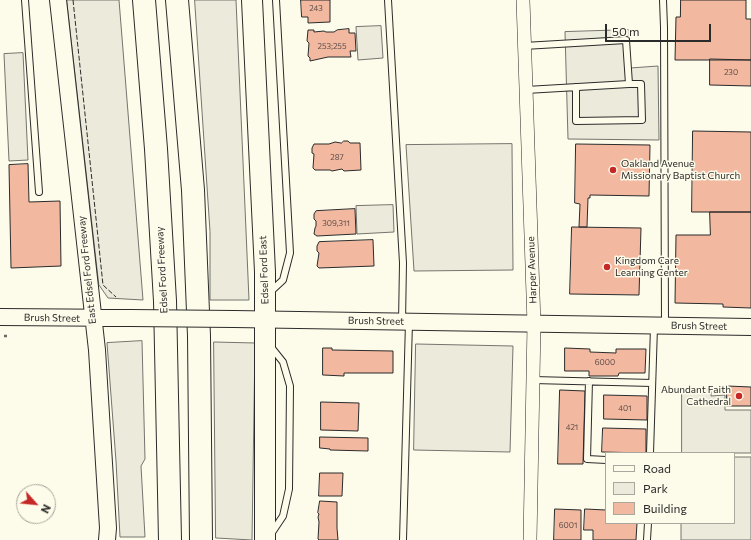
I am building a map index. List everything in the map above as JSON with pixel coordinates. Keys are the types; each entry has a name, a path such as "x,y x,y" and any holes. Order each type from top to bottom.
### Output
{"highway":[{"name":"Edsel Ford Freeway","path":"144,0 156,149 165,301 170,540"},
{"path":"177,0 193,190 199,336 201,540"}],"main road":[{"name":"Edsel Ford East","path":"252,0 265,272 266,540"}],"street":[{"name":"East Edsel Ford Freeway","path":"58,0 92,318 97,350 107,540"},
{"name":"Harper Avenue","path":"523,0 534,324 530,540"},
{"name":"Brush Street","path":"0,317 751,327"}],"lane":[{"path":"25,0 38,192"},
{"path":"265,297 283,280 290,253 276,0"},
{"path":"388,0 406,322 403,540"},
{"path":"650,452 652,384 660,325 664,27 662,0"},
{"path":"524,46 626,40 629,84"},
{"path":"526,90 576,87 629,84 641,84 642,120 576,121 576,87"},
{"path":"533,380 652,384"},
{"path":"589,381 587,459 605,460"},
{"path":"647,540 648,524"}],"green space":[{"path":"67,0 119,0 143,300 108,298 99,285"},
{"path":"195,0 236,0 249,300 210,300 210,232"},
{"path":"142,341 145,459 141,466 145,537 120,537 107,343"},
{"path":"214,342 255,343 252,540 216,538"},
{"path":"416,344 513,346 510,452 414,450"}],"shaded area":[{"path":"381,26 383,58 358,60 356,27"},
{"path":"629,30 630,68 658,66 659,140 568,139 565,32"},
{"path":"23,53 28,160 9,161 4,54"},
{"path":"512,144 513,270 414,271 406,145"},
{"path":"393,205 394,232 357,234 356,206"},
{"path":"682,389 711,389 711,396 725,395 725,410 751,410 751,453 682,452"},
{"path":"735,457 751,457 751,540 681,540 681,524 735,524"}],"building":[{"path":"301,0 330,0 330,22 308,23 308,17 302,17"},
{"path":"681,0 746,0 746,19 751,19 751,60 675,60 676,17 680,17"},
{"path":"349,29 349,33 355,33 356,51 350,51 351,57 328,57 310,61 308,56 309,43 307,41 308,30 314,30 314,32 334,32 337,30"},
{"path":"710,59 751,60 751,86 710,85"},
{"path":"693,131 751,132 751,212 692,212"},
{"path":"348,141 350,143 360,143 361,170 344,171 342,169 332,171 315,170 313,168 314,154 312,153 312,148 314,144 329,144 335,142 341,143"},
{"name":"Oakland Avenue Missionary Baptist Church","path":"576,144 650,145 649,196 590,195 590,198 588,198 587,227 579,227 580,204 575,203"},
{"path":"28,164 29,202 60,201 61,266 11,268 9,165"},
{"path":"355,209 356,234 317,236 314,234 316,221 314,219 314,214 316,211"},
{"path":"710,212 751,212 751,308 723,307 723,304 675,303 676,235 710,235"},
{"path":"572,227 641,228 639,295 570,294"},
{"path":"373,240 374,266 319,268 317,266 319,253 317,251 317,246 319,242"},
{"path":"323,348 332,348 332,350 393,351 393,373 344,373 344,376 323,375"},
{"path":"565,348 590,349 590,352 616,353 616,349 646,349 645,373 619,373 618,376 589,376 589,371 565,371"},
{"name":"Abundant Faith Cathedral","path":"727,386 751,387 751,406 727,406"},
{"path":"560,390 585,391 583,464 558,464"},
{"path":"604,395 647,396 647,420 604,419"},
{"path":"321,402 359,403 358,431 321,430"},
{"path":"603,428 646,429 646,452 602,452"},
{"path":"320,437 368,438 368,451 330,450 320,448"},
{"path":"320,473 343,473 342,496 319,496"},
{"path":"320,501 337,502 338,540 318,539 318,513"},
{"path":"555,509 581,510 581,540 554,540"},
{"path":"585,509 605,510 605,524 637,524 636,540 593,540 593,530 584,530"}],"fence":[{"path":"73,0 103,285 116,297"}],"place":[{"name":"Oakland Avenue Missionary Baptist Church","path":"613,170"},
{"name":"Kingdom Care Learning Center","path":"607,267"},
{"name":"Abundant Faith Cathedral","path":"739,396"}]}
